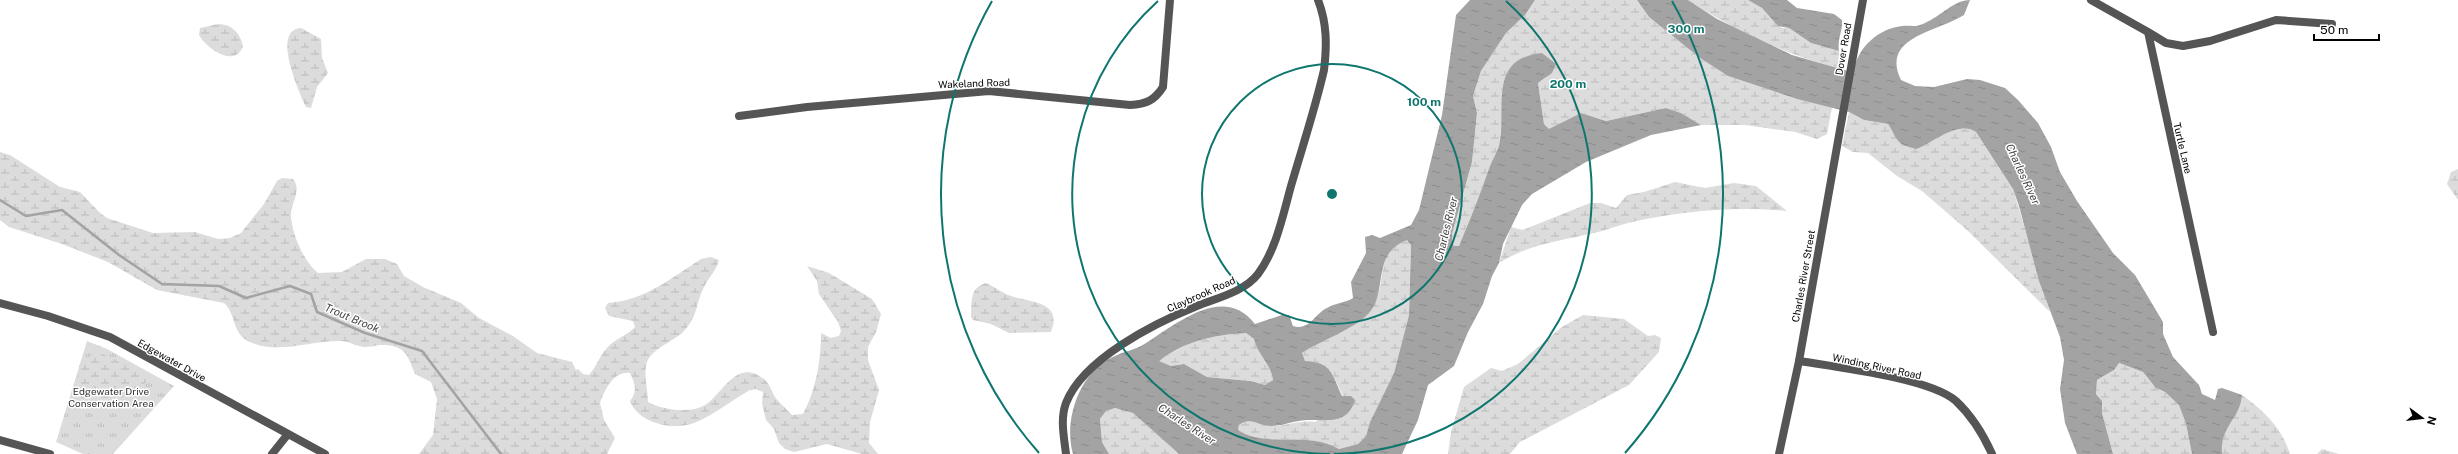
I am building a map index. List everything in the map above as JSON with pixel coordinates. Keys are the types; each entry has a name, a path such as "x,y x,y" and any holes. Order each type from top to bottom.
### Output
{"street":[{"name":"Wakeland Road","path":"739,116 807,107 989,90 1130,105 1146,104 1157,97 1163,87 1170,0"},
{"name":"Claybrook Road","path":"1066,454 1063,414 1071,392 1082,376 1109,353 1127,342 1181,313 1241,287 1257,275 1265,264 1281,221 1324,70 1327,45 1325,26 1318,0"},
{"name":"Dover Road","path":"1844,102 1863,0"},
{"path":"2091,0 2166,43 2183,46 2210,41 2276,20 2332,24"},
{"name":"Turtle Lane","path":"2148,32 2213,332"},
{"name":"Charles River Street","path":"1779,454 1799,361 1844,102"},
{"name":"Edgewater Drive","path":"0,303 48,316 110,337 325,454"},
{"name":"Winding River Road","path":"1799,361 1874,373 1933,388 1955,400 1981,431 1992,454"},
{"path":"272,454 288,434"},
{"path":"0,440 50,454"}],"green space":[{"path":"1535,0 1637,0 1649,17 1700,58 1728,76 1797,99 1832,107 1827,134 1817,139 1795,132 1745,125 1701,125 1681,113 1666,108 1606,121 1581,113 1549,130 1544,124 1538,83 1546,78 1556,64 1502,119 1499,147 1459,246 1454,246 1452,242 1452,234 1472,162 1477,113 1473,96 1481,71 1506,33 1525,15"},
{"path":"1688,0 1748,0 1762,8 1782,28 1789,28 1811,43 1839,51 1838,68 1779,49 1724,22"},
{"path":"223,24 235,30 240,37 243,46 239,53 234,56 221,54 208,45 199,35 200,28"},
{"path":"301,28 321,39 322,58 328,73 317,87 311,108 306,107 300,94 292,72 287,48 288,38 293,31"},
{"path":"1849,112 1864,120 1888,124 1893,132 1917,149 1954,130 1969,129 1976,132 2013,189 2050,312 1967,230 1922,191 1897,176 1868,153 1853,152 1842,146"},
{"path":"0,152 10,155 60,187 80,192 100,213 107,218 153,233 195,232 218,239 230,238 241,233 264,204 277,181 282,178 293,179 297,188 291,213 294,233 304,256 318,273 342,272 366,259 385,259 397,264 404,276 423,287 461,303 479,318 513,336 537,353 572,362 576,370 578,369 583,374 589,375 604,351 635,327 633,321 609,316 605,308 608,303 634,298 646,293 658,287 701,259 711,257 719,260 704,287 695,314 689,325 680,335 654,353 647,362 646,377 648,402 668,409 684,410 699,408 712,400 731,380 746,372 754,373 764,379 777,399 792,415 803,414 808,405 817,375 821,333 831,338 839,336 841,331 838,322 819,294 817,281 807,266 829,273 872,299 881,314 876,332 868,347 868,360 879,390 870,422 869,443 878,454 862,454 827,444 794,452 785,449 779,443 774,429 766,420 762,404 763,392 756,389 750,390 709,416 694,423 676,426 657,423 648,420 634,409 630,401 633,397 635,387 630,373 624,373 614,378 610,382 600,403 604,420 615,438 607,454 419,454 433,435 437,399 431,382 415,374 410,361 400,348 388,345 364,347 341,341 283,347 261,346 244,339 237,329 231,312 224,303 157,290 108,262 62,244 9,227 0,220"},
{"path":"2458,169 2458,200 2447,184 2451,172"},
{"path":"1675,182 1705,188 1734,183 1756,186 1787,211 1728,209 1689,212 1651,218 1533,247 1499,263 1511,227 1523,230 1590,203 1601,203 1616,208 1627,195 1644,192"},
{"path":"1407,239 1411,245 1409,315 1394,373 1370,422 1366,436 1358,444 1339,449 1314,441 1275,440 1250,436 1238,430 1239,425 1247,421 1267,426 1315,422 1351,396 1343,396 1333,376 1326,367 1314,362 1305,361 1302,353 1352,324 1369,310 1375,302 1378,294 1386,259 1397,245"},
{"path":"986,283 1008,295 1036,302 1049,309 1053,314 1054,322 1051,332 1009,333 991,324 973,320 971,317 972,296 977,288"},
{"path":"1583,315 1624,319 1648,336 1655,335 1661,338 1659,352 1629,385 1520,442 1510,454 1448,454 1451,432 1464,387 1491,368 1502,371 1518,364 1562,327"},
{"path":"1246,333 1254,339 1272,374 1273,380 1265,386 1250,381 1207,377 1184,364 1171,366 1158,361 1180,348 1200,340"},
{"name":"Edgewater Drive Conservation Area","path":"87,341 107,349 174,386 113,454 83,454 56,442"},
{"path":"94,353 100,353 134,367 147,377 147,382 100,411 95,411 86,407 79,399 74,385 84,362"},
{"path":"2118,363 2143,372 2159,390 2165,392 2179,405 2186,424 2192,454 2113,454 2102,413 2102,401 2096,394 2097,380 2114,370"},
{"path":"2242,395 2258,407 2277,428 2287,445 2290,454 2222,454 2222,444 2226,429 2238,411"},
{"path":"1115,408 1133,413 1179,454 1109,454 1102,442 1100,419 1106,411"},
{"path":"2322,449 2339,454 2317,454"}],"water":[{"name":"Charles River","path":"1470,0 1535,0 1525,15 1506,33 1481,71 1473,96 1477,113 1472,162 1452,234 1452,242 1454,246 1459,246 1499,146 1503,88 1506,75 1513,65 1524,57 1542,53 1556,64 1552,73 1538,83 1544,124 1549,129 1581,113 1606,121 1666,108 1681,113 1701,125 1651,135 1586,162 1532,194 1522,205 1503,244 1499,263 1492,276 1483,304 1468,332 1454,366 1428,385 1418,420 1402,454 1179,454 1133,413 1115,408 1106,411 1100,419 1102,442 1109,454 1073,454 1070,441 1070,426 1077,398 1092,372 1115,356 1142,345 1185,318 1200,311 1215,307 1229,307 1243,312 1255,324 1282,315 1289,315 1293,326 1299,327 1308,324 1330,306 1353,298 1351,282 1366,253 1365,237 1372,235 1380,238 1411,225 1419,210 1442,115 1456,15","holes":["1407,240 1411,245 1409,315 1394,373 1370,422 1366,436 1358,444 1339,449 1313,441 1261,438 1238,430 1239,425 1247,421 1271,426 1307,420 1331,420 1346,415 1351,409 1355,400 1351,396 1342,396 1330,371 1321,364 1305,361 1302,353 1346,330 1368,314 1378,296 1384,264 1388,255 1396,246","1246,333 1254,339 1272,374 1273,380 1265,385 1250,381 1207,377 1184,364 1171,366 1159,361 1179,348 1200,340 1222,335"]},
{"name":"Charles River","path":"1637,0 1688,0 1717,19 1792,55 1848,71 1854,68 1865,46 1878,35 1893,28 1922,25 1953,5 1970,0 1964,15 1914,38 1905,45 1898,54 1897,66 1901,80 1915,86 1934,87 1967,79 1980,80 2005,88 2018,100 2038,123 2051,147 2060,172 2077,201 2113,253 2135,275 2163,322 2163,334 2173,357 2199,385 2202,394 2215,400 2218,389 2222,388 2242,395 2238,411 2224,436 2222,454 2192,454 2186,424 2179,405 2165,392 2156,388 2143,372 2119,363 2114,370 2097,380 2096,394 2102,401 2102,413 2113,454 2077,454 2065,423 2060,389 2064,360 2060,337 2039,281 2019,206 2013,189 1976,132 1969,129 1954,130 1917,149 1905,145 1898,141 1888,124 1864,120 1849,112 1797,99 1728,76 1700,58 1649,17"},
{"path":"1748,0 1787,0 1797,8 1834,14 1842,20 1839,51 1811,43 1789,28 1778,26 1762,8"}],"waterway":[{"name":"Trout Brook","path":"0,200 26,216 62,210 119,255 162,284 219,286 246,298 290,286 311,294 317,312 365,333 422,351 501,454"}]}
